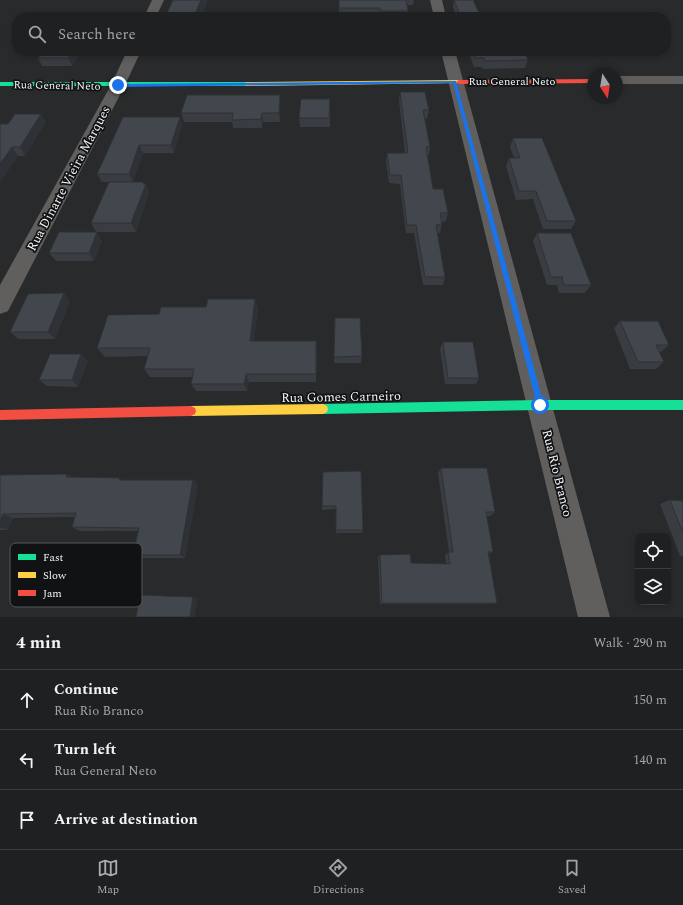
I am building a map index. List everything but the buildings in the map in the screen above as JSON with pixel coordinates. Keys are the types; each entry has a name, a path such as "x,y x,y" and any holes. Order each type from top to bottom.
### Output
{"street":[{"path":"152,12 158,0"},
{"path":"436,0 439,12"},
{"name":"Rua Dinarte Vieira Marques","path":"0,305 118,85 132,56"},
{"name":"Rua Rio Branco","path":"449,56 594,617"},
{"path":"623,80 683,80"},
{"name":"Rua General Neto","path":"0,84 118,85 587,81"},
{"name":"Rua Gomes Carneiro","path":"0,415 540,405 683,405"}],"traffic: fast":[{"path":"0,84 246,84"},
{"path":"323,409 541,405 683,405"}],"traffic: slow":[{"path":"246,84 459,82"},
{"path":"191,411 323,409"}],"traffic: jam":[{"path":"459,82 587,81"},
{"path":"0,415 191,411"}],"route":[{"path":"118,85 455,82 540,405"}]}
